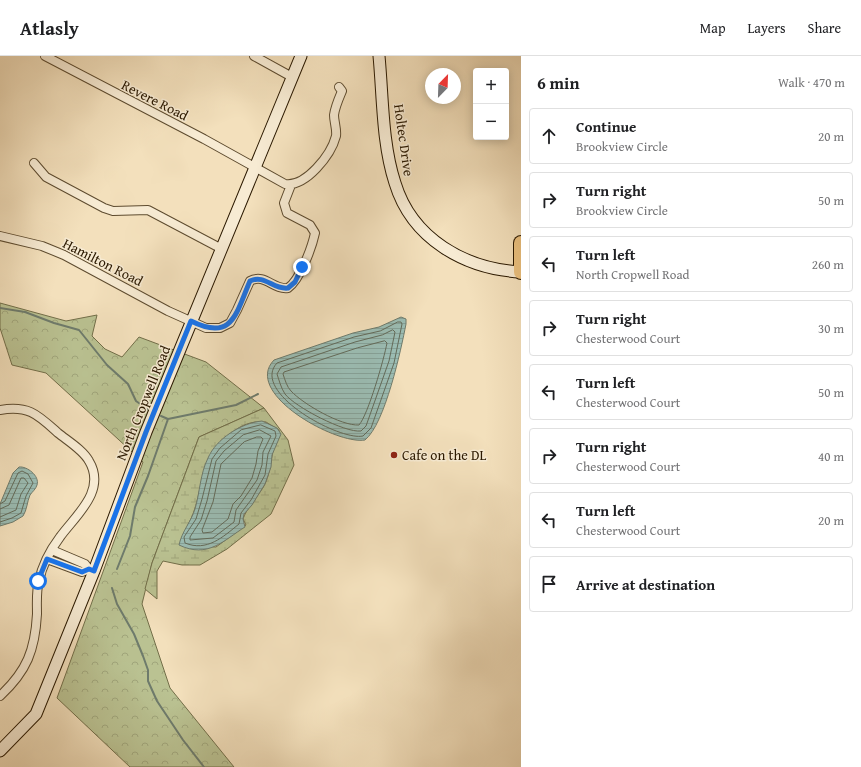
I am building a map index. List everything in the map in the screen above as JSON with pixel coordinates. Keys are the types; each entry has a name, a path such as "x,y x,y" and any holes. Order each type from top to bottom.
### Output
{"highway":[{"path":"521,243 521,272"}],"street":[{"name":"Revere Road","path":"44,56 284,184 291,185"},
{"path":"254,56 292,77"},
{"name":"North Cropwell Road","path":"0,751 36,714 146,432 220,248 301,56"},
{"name":"Holtec Drive","path":"379,56 389,156 395,184 407,210 436,243 459,257 471,263 496,270 521,272"},
{"path":"291,185 302,180 318,166 328,154 337,130 334,114 342,91 339,87"},
{"path":"34,163 46,177 104,208 114,211 148,210 220,248"},
{"name":"Hamilton Road","path":"0,236 42,246 64,255 168,311 206,328 225,326 230,323 235,315 250,281 261,278 284,288 288,288 295,282 315,233 310,225 287,213 284,203 291,185"},
{"path":"0,410 19,408 38,414 89,461 94,472 94,484 91,496 52,550 38,581 36,632 33,647 17,680 0,696"},
{"path":"52,550 85,564 92,570"},
{"path":"47,559 82,572 92,570"}],"green space":[{"path":"0,303 66,321 97,315 92,336 105,349 122,357 139,337 206,362 264,408 199,437 152,563 142,604 170,688 234,767 130,767 57,698 143,462 46,373 12,365 0,328"},
{"path":"264,408 288,440 294,465 271,514 227,549 200,565 182,565 163,561 157,571 157,599 145,589 152,563 199,437","holes":["255,422 266,422 279,430 266,482 243,519 246,525 216,547 180,545 182,536 194,511 206,463 217,446 226,437 240,427"]}],"water":[{"path":"401,317 406,319 406,324 391,386 379,419 365,440 351,439 315,426 281,401 271,387 268,373 274,360 353,333 379,327"},
{"path":"262,421 277,428 281,434 272,455 271,467 265,484 252,505 244,514 243,519 245,527 223,542 207,549 189,549 179,545 182,535 195,509 203,470 212,451 223,438 230,433 254,422"},
{"path":"19,467 26,468 35,475 37,478 37,485 30,495 23,516 13,522 0,526 0,504 13,473"}],"waterway":[{"path":"0,308 25,312 54,323 79,330 107,365 128,384 136,401 150,411"},
{"path":"168,419 236,405 258,394"},
{"path":"161,416 168,419"},
{"path":"117,569 130,536 135,507 148,476 168,419"},
{"path":"112,588 117,604 134,634 143,656 148,670 148,681 157,701 183,740 204,767"}],"place":[{"name":"Cafe on the DL","path":"394,455"}],"route":[{"path":"38,581 47,559 82,572 89,569 94,571 146,432 191,321 206,328 215,329 225,326 230,323 238,310 250,281 261,278 280,287 288,288 295,282 302,267"}]}
